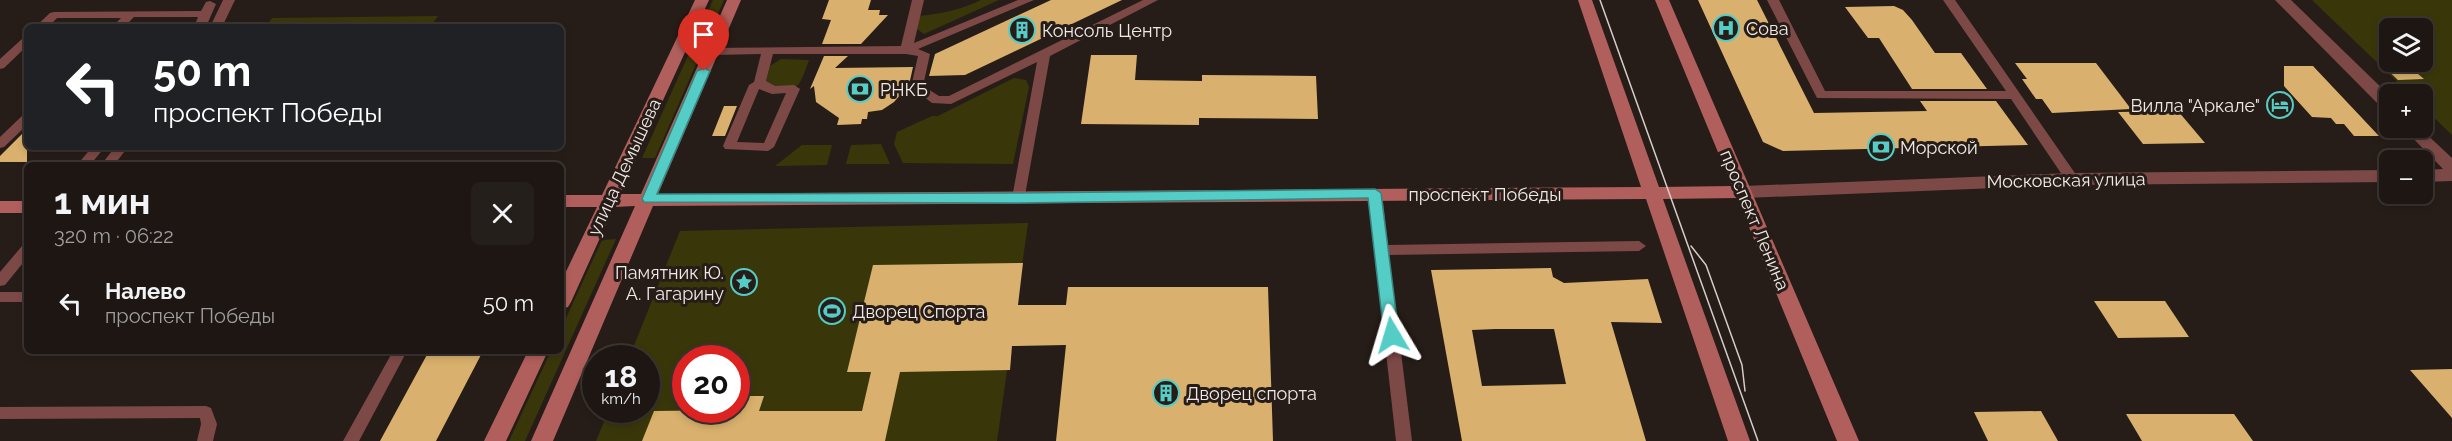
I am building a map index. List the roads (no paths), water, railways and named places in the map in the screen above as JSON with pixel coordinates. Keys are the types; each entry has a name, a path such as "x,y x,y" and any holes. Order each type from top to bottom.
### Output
{"street":[{"name":"улица Демышева","path":"564,292 702,0"},
{"name":"улица Демышева","path":"542,441 734,0"},
{"path":"1585,0 1739,441"},
{"name":"проспект Ленина","path":"1662,0 1848,441"},
{"path":"2282,0 2379,95"},
{"path":"2421,138 2452,168"},
{"path":"2433,176 2452,175"},
{"name":"Московская улица","path":"1744,192 2072,179 2379,176"},
{"name":"проспект Победы","path":"564,201 1744,192"},
{"path":"0,207 24,207"},
{"path":"495,441 537,354"}],"lane":[{"path":"906,50 918,0"},
{"path":"906,50 1028,0"},
{"path":"712,51 906,50 924,54 917,87 936,100 951,100 1152,0"},
{"path":"1773,0 1821,95 2015,95"},
{"path":"1949,0 2072,179"},
{"path":"44,24 54,15 131,14 228,2"},
{"path":"217,24 228,2"},
{"path":"201,24 208,6"},
{"path":"121,24 131,14"},
{"path":"0,65 24,43"},
{"path":"759,85 768,51"},
{"path":"1019,198 1044,54"},
{"path":"755,85 759,85 765,85 772,90 794,89 768,147 729,146 755,85"},
{"path":"0,144 24,121"},
{"path":"86,162 96,150"},
{"path":"110,162 120,150"},
{"path":"1375,193 1404,441"},
{"path":"1381,250 1639,246"},
{"path":"0,281 24,253"},
{"path":"0,297 24,297"},
{"path":"351,441 398,354"},
{"path":"0,413 206,412 209,424 204,441"}],"tram line":[{"path":"1600,0 1758,441"},
{"path":"1691,246 1706,265 1742,365 1745,391"}],"place":[{"name":"Сова","path":"1726,28"},
{"name":"Консоль Центр","path":"1022,30"},
{"name":"РНКБ","path":"860,89"},
{"name":"Вилла \"Аркале\"","path":"2280,105"},
{"name":"Морской","path":"1881,147"},
{"name":"Памятник Ю. А. Гагарину","path":"744,282"},
{"name":"Дворец Спорта","path":"832,311"},
{"name":"Дворец спорта","path":"1166,393"}]}
